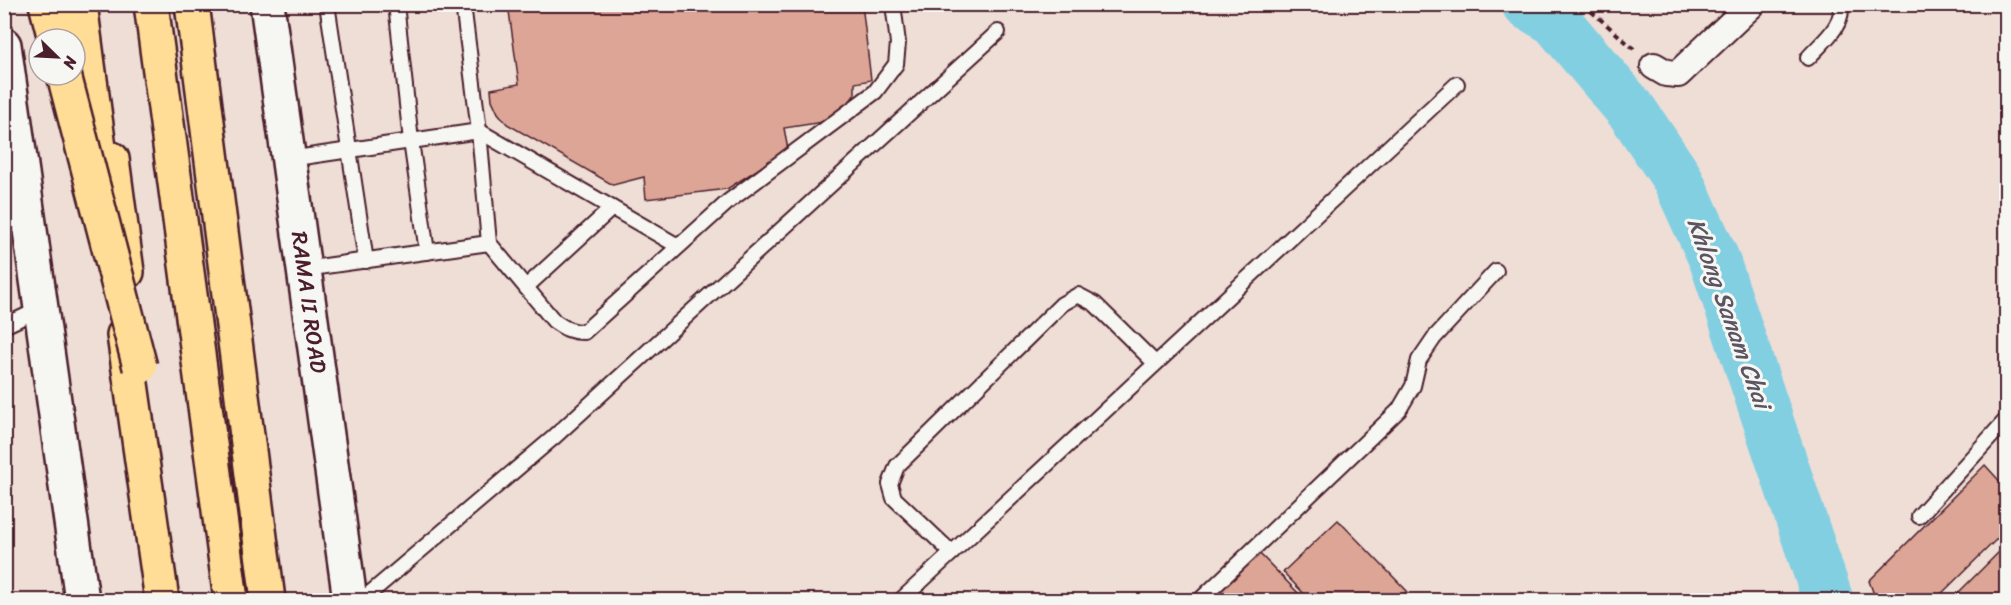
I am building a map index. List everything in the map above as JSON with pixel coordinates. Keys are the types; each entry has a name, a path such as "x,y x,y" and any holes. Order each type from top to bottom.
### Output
{"highway":[{"path":"46,4 51,27"},
{"path":"80,4 162,600"},
{"path":"91,4 171,600"},
{"path":"151,4 231,600"},
{"path":"191,4 199,358"},
{"path":"191,4 268,600"},
{"path":"67,87 140,368"}],"main road":[{"name":"RAMA II ROAD","path":"267,4 350,600"},
{"path":"4,45 10,134 42,308 82,600"}],"street":[{"path":"1654,66 1666,73 1678,74 1752,4"}],"lane":[{"path":"327,4 366,261"},
{"path":"396,4 411,141 427,252"},
{"path":"463,4 479,131 489,243 554,321 567,330 584,332 729,201 875,92 896,64 898,43 893,4"},
{"path":"1808,57 1839,23 1840,4"},
{"path":"362,600 554,438 998,32"},
{"path":"901,600 1457,84"},
{"path":"289,159 479,131 678,246"},
{"path":"526,287 612,208"},
{"path":"304,269 489,243"},
{"path":"1200,600 1399,410 1413,386 1419,360 1434,338 1496,272"},
{"path":"952,553 894,498 890,484 897,466 1062,304 1078,295 1095,304 1155,363"},
{"path":"4,326 42,308"},
{"path":"1919,516 2004,427"}],"path":[{"path":"1583,4 1654,66"}],"building":[{"path":"508,4 862,4 871,80 855,83 855,94 843,111 823,122 784,128 788,150 727,189 646,199 644,177 613,185 507,124 498,113 492,100 491,89 519,84"},
{"path":"1985,465 2006,488 2006,530 1935,600 1876,600 1869,581"},
{"path":"1338,520 1407,591 1397,600 1310,600 1283,572"},
{"path":"2006,545 2006,600 1952,599"},
{"path":"1258,552 1305,600 1208,600"}],"waterway":[{"name":"Khlong Sanam Chai","path":"1527,4 1555,20 1634,114 1677,178 1714,259 1828,600"}]}
